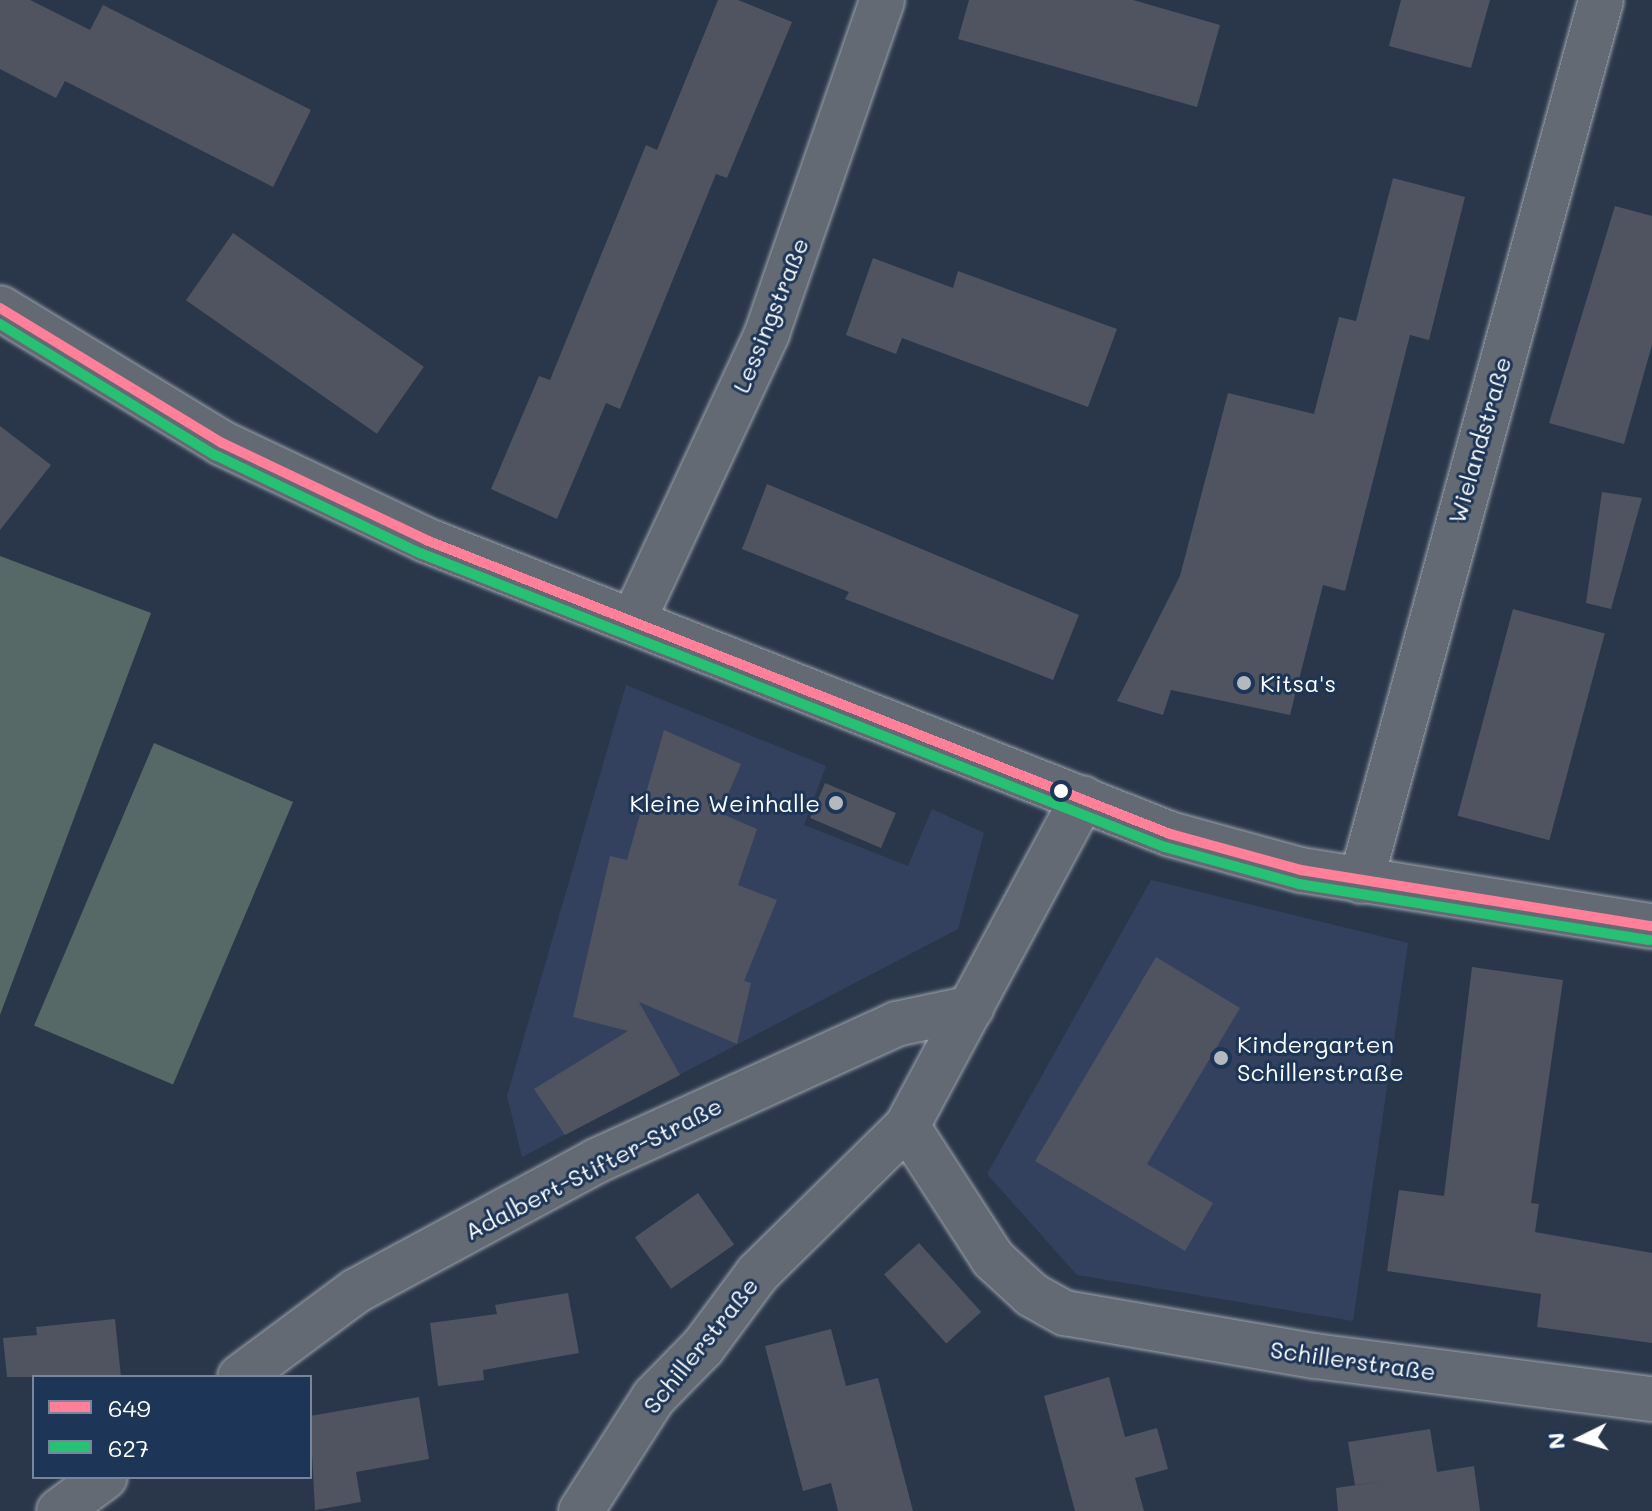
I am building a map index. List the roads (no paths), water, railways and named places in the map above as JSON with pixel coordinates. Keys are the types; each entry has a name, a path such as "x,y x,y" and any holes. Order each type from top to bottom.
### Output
{"street":[{"name":"Lessingstraße","path":"633,621 767,333 882,0"},
{"name":"Wielandstraße","path":"1361,881 1601,0"},
{"path":"0,308 222,443 426,540 1209,846 1361,881 1652,926"},
{"name":"Schillerstraße","path":"581,1511 654,1397 703,1347 758,1273 907,1126 1083,798"},
{"name":"Adalbert-Stifter-Straße","path":"243,1375 356,1291 596,1161 896,1024 971,1008"},
{"name":"Schillerstraße","path":"907,1126 993,1259 1032,1295 1065,1313 1315,1356 1652,1399"},
{"path":"59,1511 102,1479"}],"place":[{"name":"Kitsa's","path":"1244,683"},
{"name":"Kleine Weinhalle","path":"836,803"},
{"name":"Kindergarten Schillerstraße","path":"1221,1058"}]}
